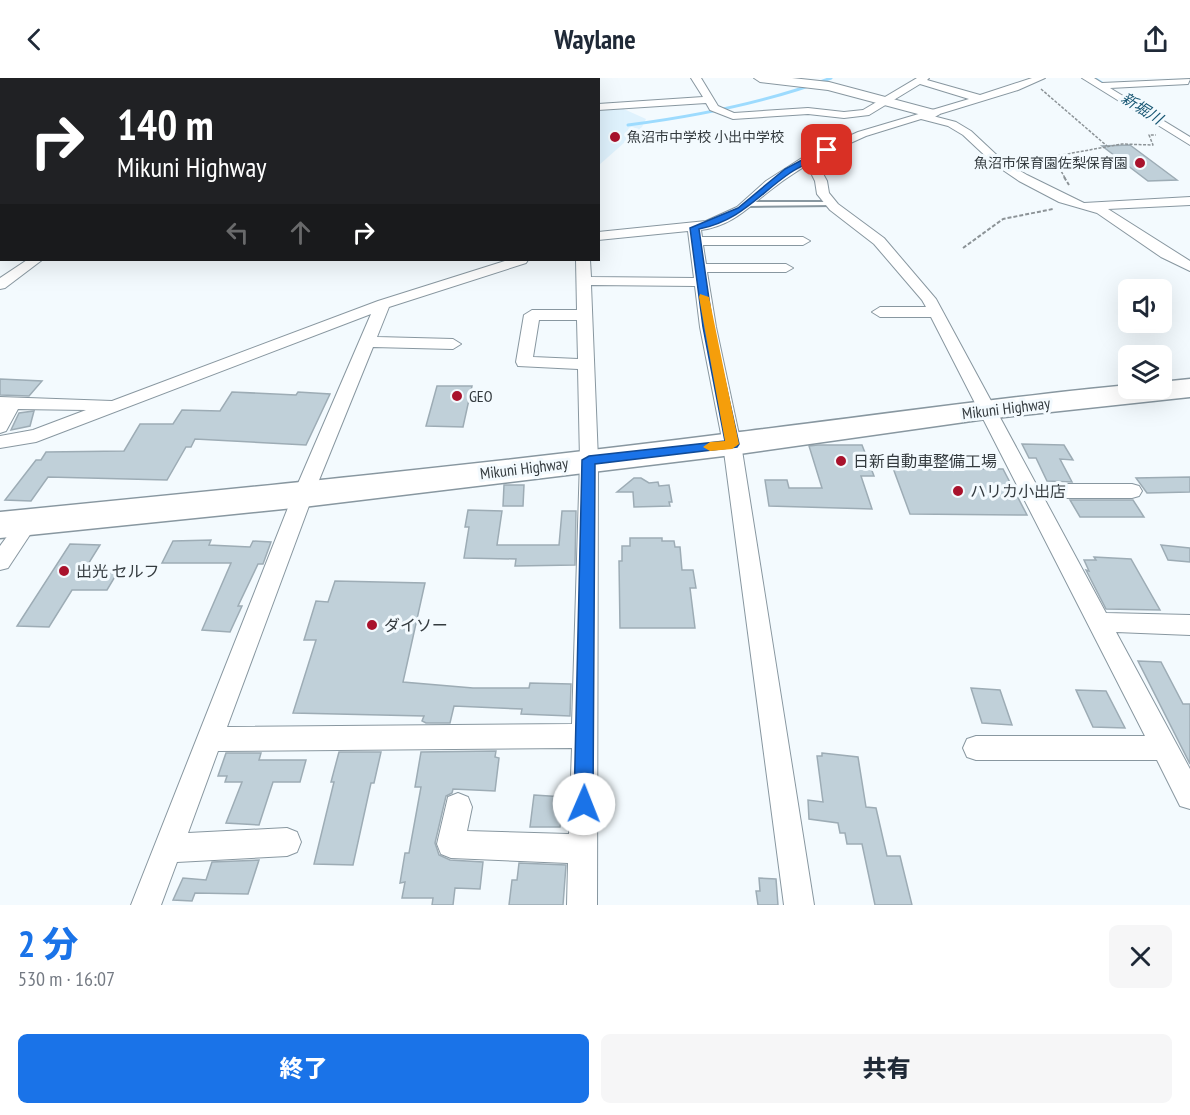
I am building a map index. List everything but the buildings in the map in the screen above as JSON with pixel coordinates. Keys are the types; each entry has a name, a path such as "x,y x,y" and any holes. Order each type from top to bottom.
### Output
{"highway":[{"name":"Mikuni Highway","path":"14,523 303,495 732,444 986,409 1190,388"}],"street":[{"path":"696,78 724,116 808,111 844,115 865,113 921,79 981,99"},
{"path":"760,78 817,84 885,101 952,124 967,133 998,162 1063,199 1101,210 1166,254 1190,267"},
{"path":"1087,78 1190,142"},
{"path":"695,234 747,204 770,183 809,158 862,134 981,99 1038,79"},
{"path":"1099,86 1187,80"},
{"path":"600,107 711,96"},
{"path":"1176,134 1190,132"},
{"path":"809,158 821,181 823,194 832,204 879,241 929,299 1190,796"},
{"path":"1081,206 1190,201"},
{"path":"695,234 708,327 732,444 799,905"},
{"path":"600,236 695,234 803,241"},
{"path":"0,285 34,261"},
{"path":"0,449 383,304 518,261"},
{"path":"582,905 589,460 583,261"},
{"path":"584,281 786,268"},
{"path":"146,905 303,495 383,304"},
{"path":"880,312 936,312"},
{"path":"584,315 532,315 524,363 586,364"},
{"path":"367,342 453,344"},
{"path":"0,426 6,403 108,405"},
{"path":"0,442 43,433 63,404"},
{"path":"1029,491 1132,491"},
{"path":"0,562 14,523"},
{"path":"1098,622 1190,625"},
{"path":"210,739 585,736"},
{"path":"976,748 1165,748"},
{"path":"458,807 451,844 583,849"},
{"path":"168,848 287,843"}],"lane":[{"path":"747,204 832,204"}],"path":[{"path":"1038,79 1107,146"},
{"path":"963,248 1003,219 1058,208 1069,184 1056,162 1056,156 1107,146 1154,144 1149,135 1176,134"}],"shaded area":[{"name":"魚沼市中学校 小出中学校","path":"617,106 646,119 642,127 600,164 600,107"}],"waterway":[{"path":"628,125 731,107 781,95 831,78"},
{"name":"新堀川","path":"1094,78 1105,85"}],"slow traffic":[{"path":"704,297 732,444 710,447"}],"place":[{"name":"魚沼市中学校 小出中学校","path":"615,137"},
{"name":"魚沼市保育園佐梨保育園","path":"1140,163"},
{"name":"GEO","path":"457,396"},
{"name":"日新自動車整備工場","path":"841,461"},
{"name":"ハリカ小出店","path":"958,491"},
{"name":"出光 セルフ","path":"64,571"},
{"name":"ダイソー","path":"372,625"}],"route":[{"path":"584,804 589,460 732,444 708,327 694,228 709,225 741,210 788,170 827,150"}]}
